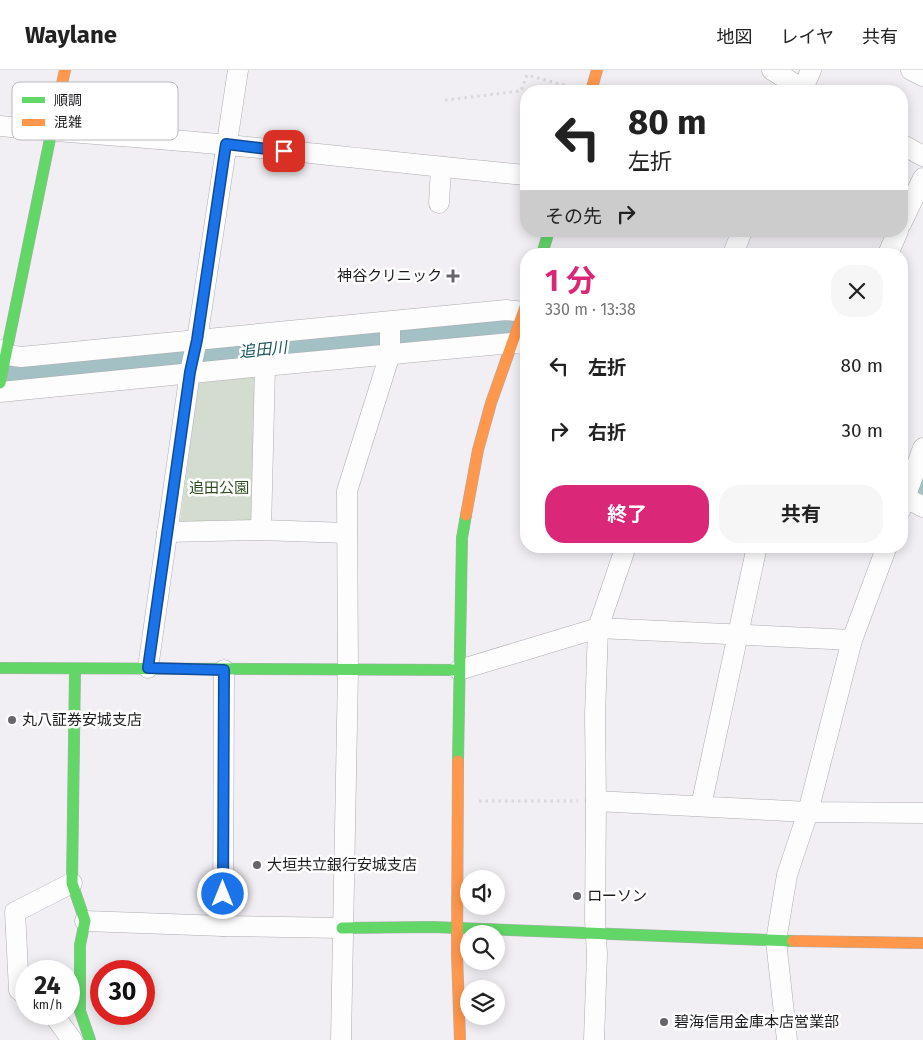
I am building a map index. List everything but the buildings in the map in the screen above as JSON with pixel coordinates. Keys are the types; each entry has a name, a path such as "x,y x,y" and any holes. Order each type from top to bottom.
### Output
{"street":[{"path":"148,668 190,372 197,340 238,70"},
{"path":"593,85 597,70"},
{"path":"772,70 795,85"},
{"path":"806,85 811,70"},
{"path":"911,70 923,76"},
{"path":"0,383 3,352 48,140"},
{"path":"167,140 226,144 441,168 520,174"},
{"path":"908,148 923,156"},
{"path":"439,204 441,168"},
{"path":"908,209 923,178"},
{"path":"3,352 21,357 520,309"},
{"path":"341,1040 348,671 347,491 390,354 390,322"},
{"path":"0,392 190,372 519,344 491,403 478,450 462,538 457,954 460,1040"},
{"path":"262,530 265,366"},
{"path":"908,502 916,461"},
{"path":"167,532 262,530 347,532"},
{"path":"594,1040 596,954 595,715 598,628 624,553"},
{"path":"702,806 755,553"},
{"path":"786,1040 776,941 787,875 808,812 852,640 884,553"},
{"path":"0,668 75,670 148,668 348,671 459,670 598,628 852,640"},
{"path":"75,670 72,883 85,921 80,945 80,1011 90,1040"},
{"path":"223,926 224,670"},
{"path":"596,801 808,812 923,813"},
{"path":"15,961 8,909 72,883"},
{"path":"85,921 223,926 458,928 776,941 923,943"},
{"path":"61,1025 72,1040"}],"path":[{"path":"523,85 527,75 565,85"},
{"path":"445,100 520,90"},
{"path":"459,801 596,801"}],"green space":[{"name":"追田公園","path":"255,375 252,524 180,523 198,383"}],"waterway":[{"name":"追田川","path":"0,376 478,328 520,331"},
{"name":"追田川","path":"908,480 923,486"}],"traffic: fast":[{"path":"0,383 50,140"},
{"path":"544,248 547,237"},
{"path":"458,761 462,538 466,515"},
{"path":"0,668 459,670"},
{"path":"75,670 72,883 85,921 80,945 80,1011 90,1040"},
{"path":"342,928 432,927 793,941"}],"traffic: slow":[{"path":"62,82 65,70"},
{"path":"593,85 597,70"},
{"path":"466,515 478,450 491,403 520,321"},
{"path":"458,761 457,954 460,1040"},
{"path":"793,941 923,943"}],"place":[{"name":"神谷クリニック","path":"453,276"},
{"name":"丸八証券安城支店","path":"12,720"},
{"name":"大垣共立銀行安城支店","path":"257,865"},
{"name":"ローソン","path":"577,896"},
{"name":"碧海信用金庫本店営業部","path":"664,1022"}],"route":[{"path":"223,894 224,670 148,668 190,372 197,340 226,144 284,151"}]}
